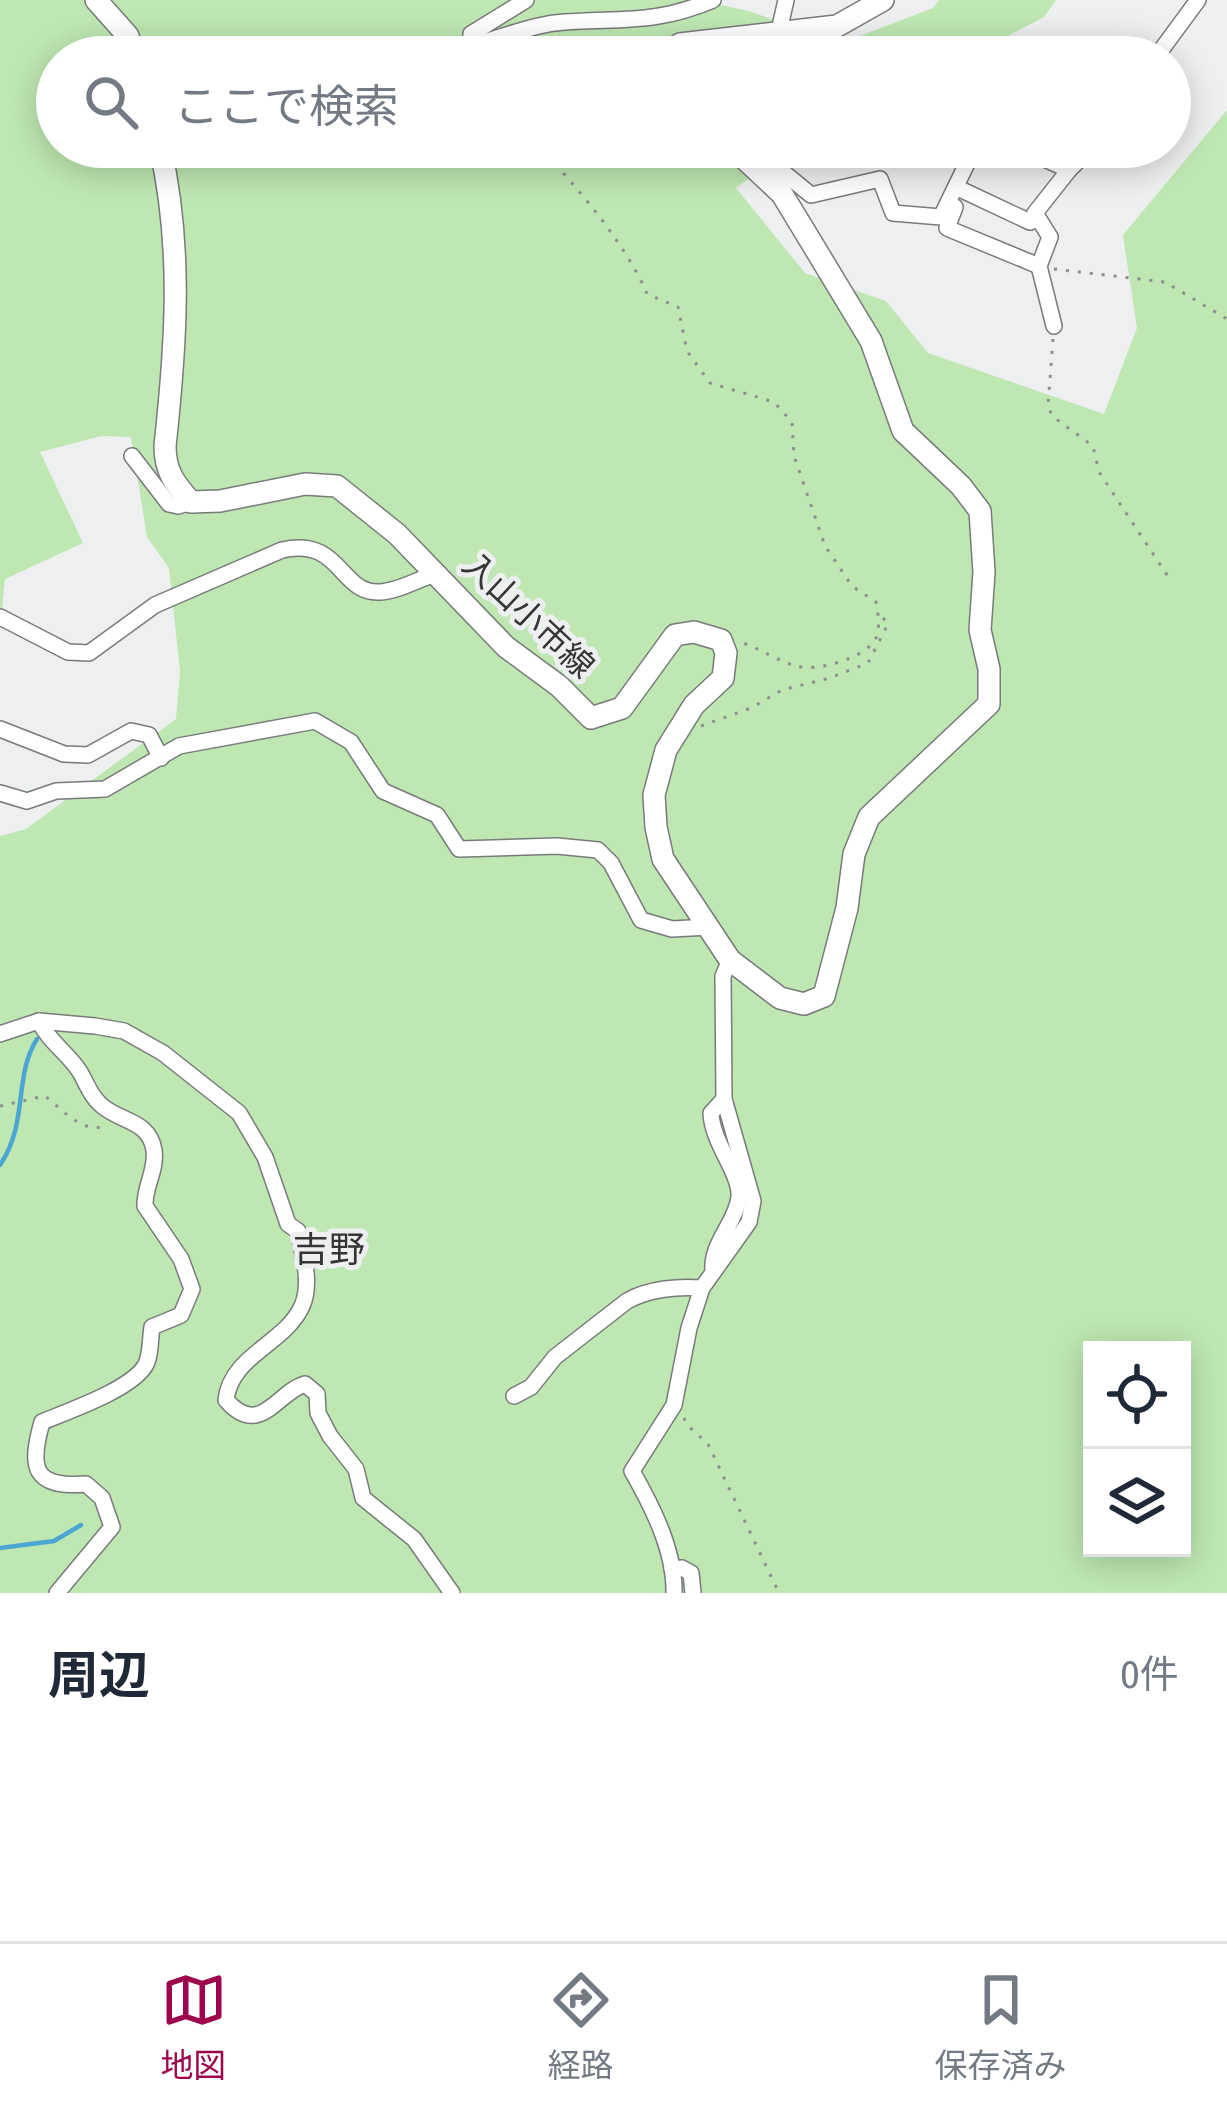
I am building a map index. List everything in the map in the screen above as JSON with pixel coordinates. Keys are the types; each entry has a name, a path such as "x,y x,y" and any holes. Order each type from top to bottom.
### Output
{"main road":[{"path":"97,0 128,36"},
{"path":"741,36 837,26 883,0"},
{"path":"165,168 174,209 176,254 165,464 172,481 191,502"},
{"path":"726,653 723,678 694,705 667,750 654,795 663,859 730,960 780,998 803,1004 824,996 847,908 854,854 869,817 989,704 989,669 980,630 984,572 980,511 962,486 904,431 871,341 782,194 756,168"},
{"name":"入山小市線","path":"191,502 305,484 337,486 397,534 506,647 559,686 592,718 622,708 675,635 694,632 721,640 726,653"}],"street":[{"path":"471,36 526,0"},
{"path":"504,36 539,25 676,16 712,0"},
{"path":"779,31 786,0"},
{"path":"1171,36 1198,0"},
{"path":"778,168 811,195 880,179 893,213 941,217 958,188"},
{"path":"966,168 946,228 1039,266"},
{"path":"1054,326 1039,266 1050,238 1035,213 1069,170 1065,168"},
{"path":"958,188 1030,222 1038,219"},
{"path":"132,456 169,504 191,502"},
{"path":"0,617 68,652 89,653 155,605 303,545 323,552 357,585 378,593 435,574"},
{"path":"0,793 27,801 56,791 105,789 179,746 304,721 325,723 351,742 383,791 436,815 459,849 557,846 598,850 611,863 641,920 672,928 709,927"},
{"path":"0,729 64,754 88,755 130,731 149,735 161,758"},
{"path":"674,1593 672,1568 652,1505 632,1471 674,1405 702,1288 749,1222 753,1202 724,1099 723,976 730,960"},
{"path":"39,1021 81,1073 95,1100 111,1115 136,1122 147,1134 154,1150 145,1205 181,1259 192,1289 181,1315 152,1327 148,1363 139,1372 85,1404 42,1422 33,1454 38,1471 59,1486 86,1484 102,1498 112,1527 57,1593"},
{"path":"0,1034 39,1021 124,1031 163,1053 239,1113 265,1157 288,1224 298,1231 305,1294 290,1323 235,1374 226,1400 248,1415 266,1412 293,1388 305,1384 317,1394 318,1412 356,1469 363,1498 414,1539 452,1593"},
{"path":"514,1396 531,1387 555,1358 627,1301 670,1289 702,1288"},
{"path":"672,1568 691,1573 693,1593"}],"path":[{"path":"560,168 638,272 647,294 678,307 687,351 710,383 774,402 792,422 794,456 825,546 852,586 876,602 874,640 864,650 813,668 796,666 742,642 732,643 726,653"},
{"path":"1039,266 1165,282 1227,319"},
{"path":"1054,326 1048,405 1052,416 1093,446 1100,472 1169,578"},
{"path":"667,750 703,725 751,708 782,690 868,663 887,624 878,612"},
{"path":"0,1106 45,1096 81,1125 96,1130 107,1125 111,1115"},
{"path":"676,1395 682,1398 687,1425 708,1444 779,1593"}],"green space":[{"path":"0,0 697,0 749,11 817,36 36,36 36,168 763,168 736,188 805,273 886,301 928,353 1104,414 1137,328 1123,235 1179,168 1191,168 1191,153 1227,110 1227,1593 0,1593 0,836 26,829 176,719 180,671 169,568 147,537 131,437 101,436 40,452 83,543 5,579 0,628"},
{"path":"939,0 1056,0 1044,17 1007,36 860,36 933,8"}],"waterway":[{"path":"0,1165 15,1133 25,1069 37,1039"},
{"path":"0,1548 54,1541 81,1525"}],"district":[{"name":"吉野","path":"329,1249"}]}
